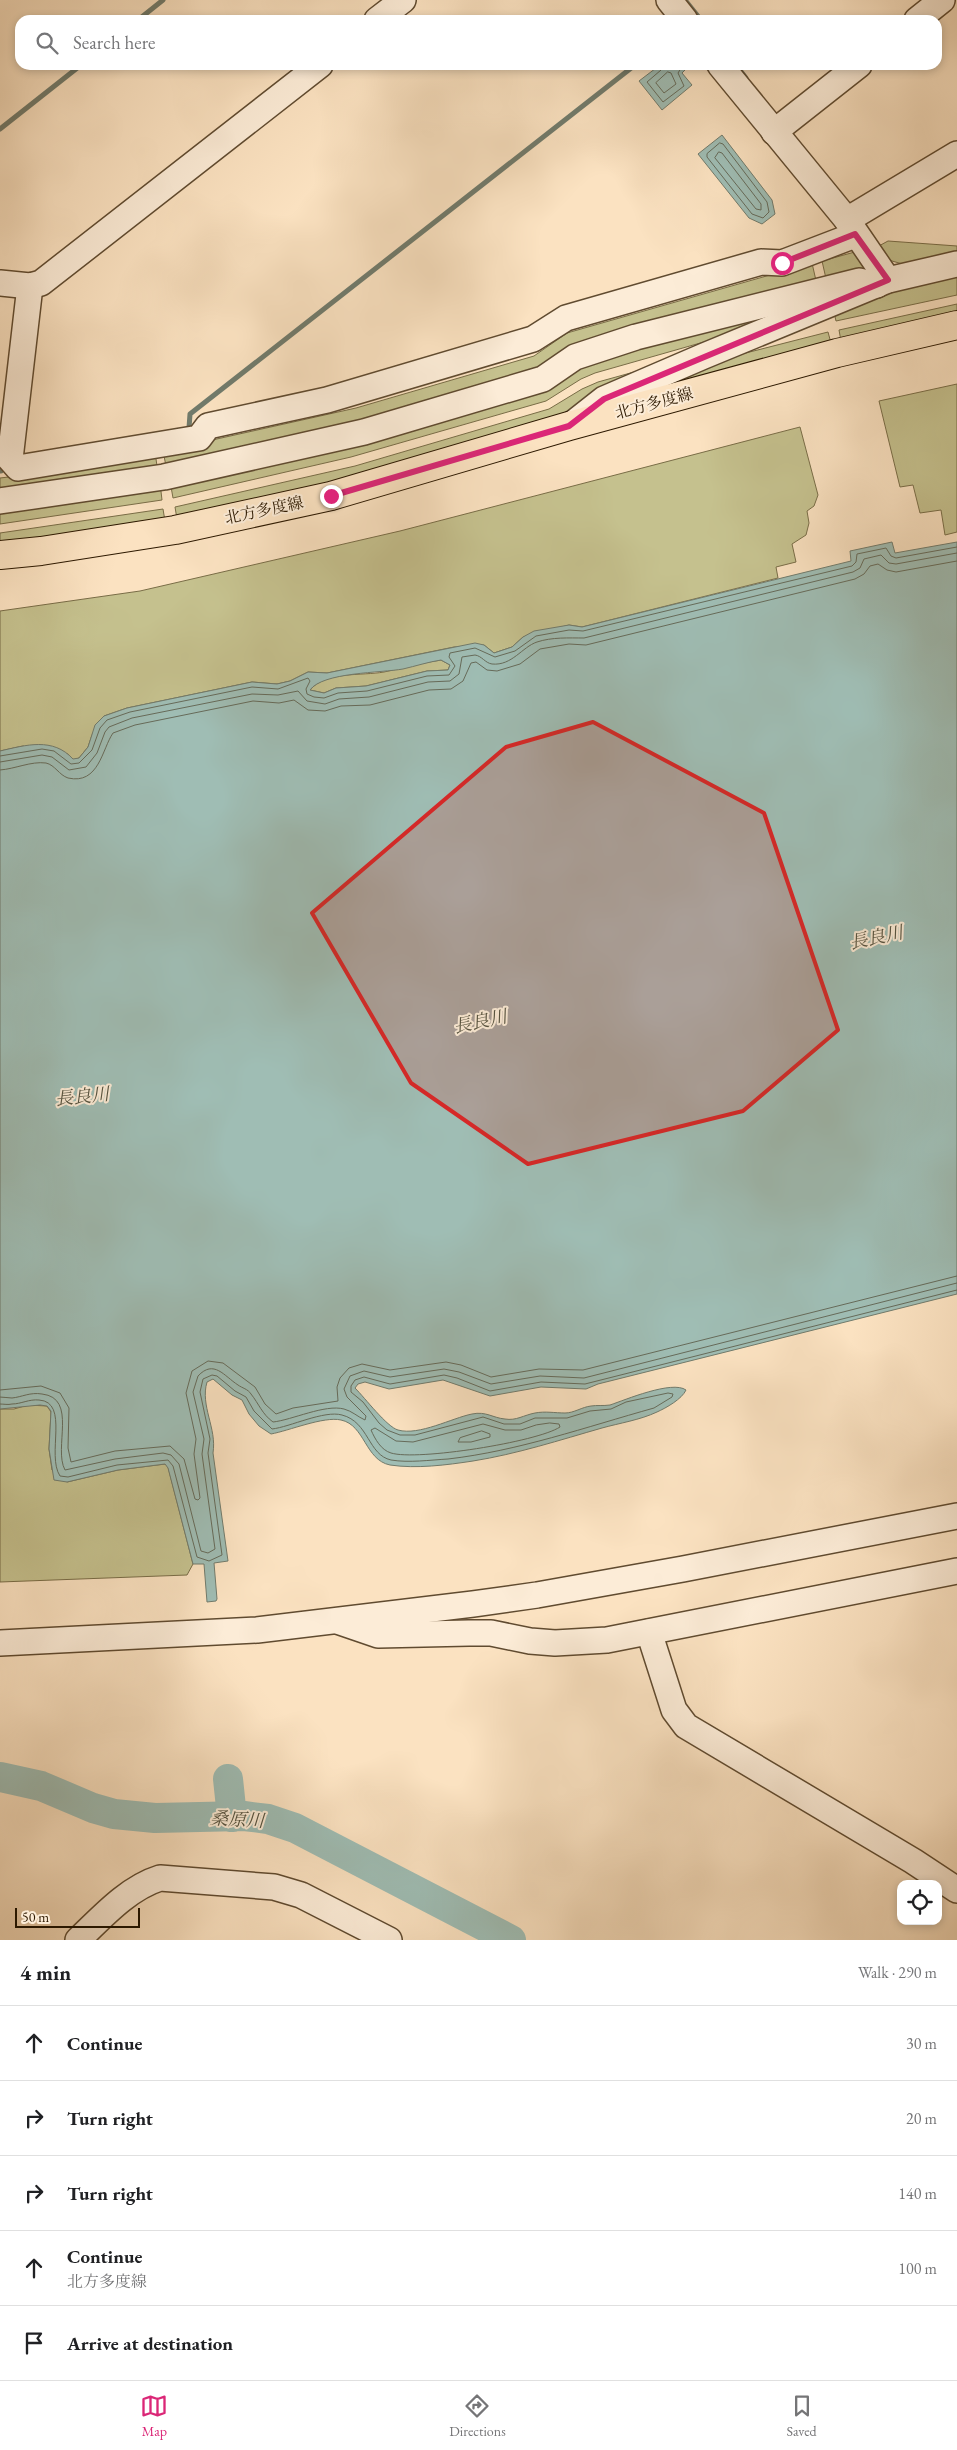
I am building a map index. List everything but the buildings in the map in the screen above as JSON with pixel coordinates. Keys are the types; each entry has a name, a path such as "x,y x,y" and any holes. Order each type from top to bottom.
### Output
{"main road":[{"name":"北方多度線","path":"0,555 41,551 175,530 331,496 569,426 837,353 957,325"}],"street":[{"path":"384,15 403,0"},
{"path":"669,0 681,15"},
{"path":"923,15 942,0"},
{"path":"0,283 30,286 41,283 314,70"},
{"path":"724,70 851,228 882,282"},
{"path":"774,132 853,70"},
{"path":"30,286 10,459 18,468 199,438 208,426 327,400 534,339 566,318 761,262 782,263 851,228 957,154"},
{"path":"569,426 604,399 882,282 957,264"},
{"path":"0,501 164,477 364,432 543,379 574,358 636,337 859,281 882,282"},
{"path":"0,1643 258,1630 537,1595 957,1516"},
{"path":"333,1620 378,1635 484,1633 555,1643 607,1640 957,1571"},
{"path":"649,1632 674,1710 686,1726 913,1861 957,1890"},
{"path":"78,1940 100,1918 144,1883 160,1878 274,1887 301,1895 390,1940"}],"highlighted area":[{"path":"593,722 764,813 838,1030 743,1111 528,1164 411,1083 312,913 506,747"}],"shaded area":[{"path":"888,241 957,246 957,255 906,265 885,259 877,247"},
{"path":"862,250 870,263 865,272 827,283 822,261"},
{"path":"812,263 817,285 538,376 167,471 163,451 356,408 534,356 567,333"},
{"path":"957,276 957,295 836,321 833,308 872,293"},
{"path":"819,295 739,332 595,373 581,379 546,401 351,457 173,498 170,481 581,359"},
{"path":"957,304 957,316 841,341 839,330"},
{"path":"828,332 831,343 606,404 691,367"},
{"path":"670,362 589,397 558,419 361,476 177,519 175,507 355,466 549,409 582,389 598,382"},
{"path":"957,384 957,532 945,535 941,510 920,513 913,485 900,487 879,401"},
{"path":"800,427 818,495 814,506 807,511 809,523 806,535 792,544 796,562 776,567 778,578 582,627 569,625 523,637 512,647 494,653 484,645 454,647 327,673 308,672 290,681 277,684 252,682 127,708 104,716 92,735 88,747 79,758 73,760 68,754 23,746 0,751 0,611 140,591 400,531"},
{"path":"155,452 158,473 0,496 0,478 34,474"},
{"path":"160,483 162,500 0,524 0,506"},
{"path":"163,509 165,521 0,546 0,533"},
{"path":"441,660 450,665 448,670 427,671 366,686 336,688 324,693 310,690 317,684 334,677 384,672"},
{"path":"28,1405 47,1406 51,1412 49,1449 52,1470 67,1482 118,1470 165,1464 168,1467 193,1564 187,1575 0,1582 0,1409 14,1409"}],"water":[{"path":"653,70 685,70 682,73 692,85 662,110 639,81"},
{"path":"722,135 772,200 775,214 762,224 749,218 698,154"},
{"name":"長良川","path":"892,542 895,553 957,542 957,1294 598,1384 586,1389 541,1387 490,1396 443,1380 389,1389 365,1382 358,1384 355,1388 382,1418 393,1428 406,1431 425,1429 472,1414 481,1413 513,1419 539,1412 568,1413 593,1406 610,1405 637,1395 670,1387 686,1390 681,1397 669,1406 644,1417 522,1451 453,1464 410,1467 390,1465 382,1462 375,1457 355,1428 341,1420 325,1420 271,1434 259,1426 249,1414 242,1400 232,1395 213,1379 207,1382 205,1391 213,1435 213,1453 228,1561 214,1563 217,1599 216,1601 207,1602 204,1564 193,1564 168,1468 165,1464 118,1470 67,1482 54,1480 49,1449 51,1411 47,1406 40,1405 0,1409 0,751 39,744 57,748 73,759 79,758 88,747 95,725 104,716 127,708 252,682 277,684 290,681 308,672 327,673 475,643 484,645 494,653 512,647 523,637 534,631 569,625 582,627 851,561 850,551","holes":["441,660 450,665 448,670 427,671 366,686 336,688 324,693 310,690 317,684 339,676 403,669"]}],"waterway":[{"path":"144,15 163,0"},
{"path":"685,0 697,15"},
{"path":"0,129 75,70"},
{"path":"189,428 190,414 629,70"},
{"path":"740,70 746,78"},
{"name":"桑原川","path":"0,1777 41,1786 93,1808 114,1814 155,1818 244,1816 268,1819 295,1828 511,1940"},
{"path":"228,1779 232,1817"}],"route":[{"path":"331,496 569,426 604,399 888,280 855,234 844,240 782,263"}]}
